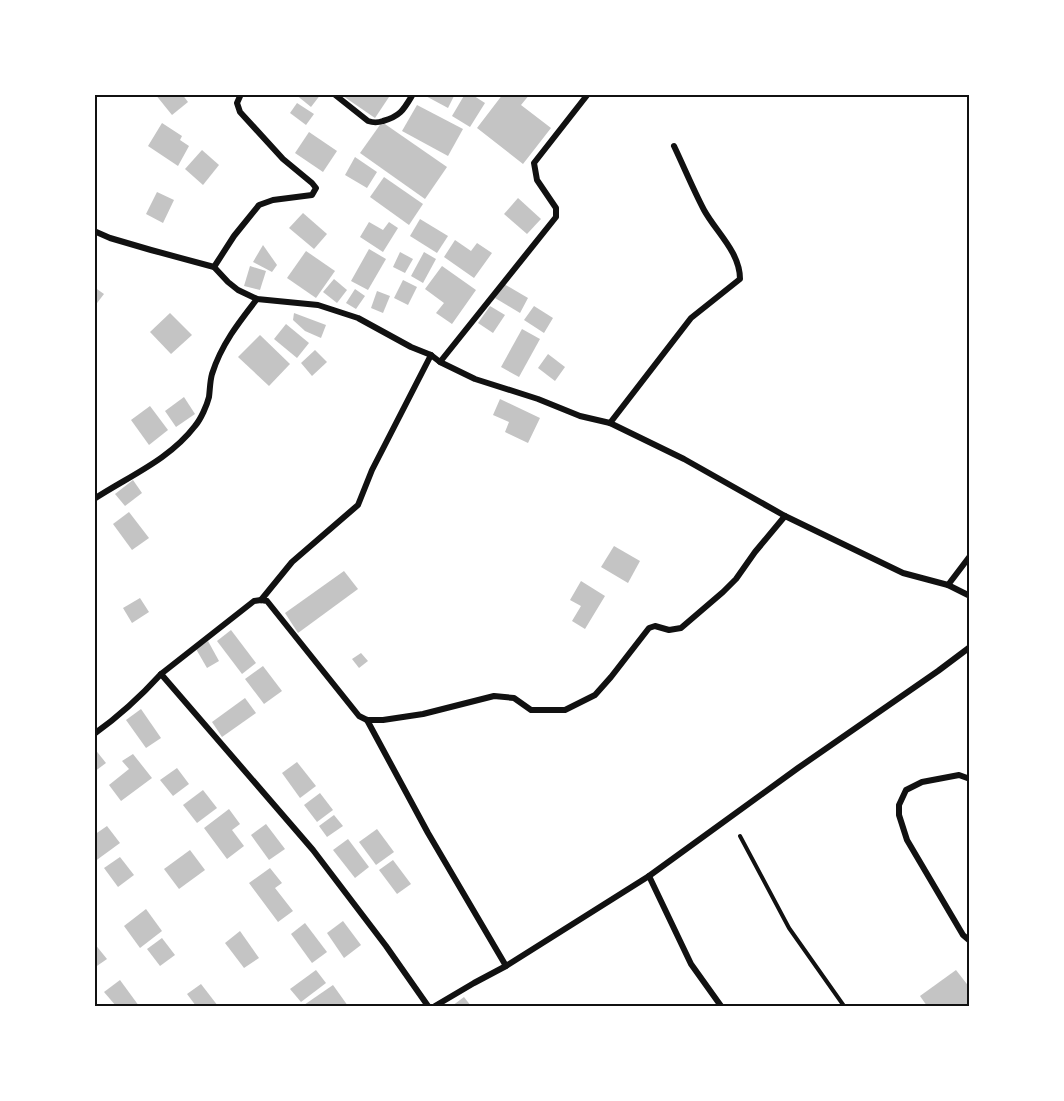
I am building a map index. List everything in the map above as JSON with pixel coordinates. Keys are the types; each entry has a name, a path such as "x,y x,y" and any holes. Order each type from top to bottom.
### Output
{"street":[{"path":"214,267 234,236 259,205 273,200 312,195 316,188 283,159 240,112 237,103 241,94"},
{"path":"334,94 374,123 396,117 413,94"},
{"path":"440,362 556,217 556,208 537,180 534,163 588,94"},
{"path":"610,423 692,318 740,279 740,268 735,256 704,210 674,146"},
{"path":"94,231 110,238 214,267 238,290 257,298 318,305 358,318 476,380 538,399 580,416 610,423 684,459 785,516 903,573 948,585 969,596"},
{"path":"94,499 149,467 176,446 196,424 209,398 211,376 220,353 257,298"},
{"path":"261,600 292,562 358,505 372,470 431,355"},
{"path":"94,734 151,686 161,674 254,601 261,600 267,601 359,716 367,720 384,720 423,714 494,696 514,698 531,710 565,710 595,695 649,628 655,626 669,630 681,628 723,592 736,579 785,516"},
{"path":"948,585 969,556"},
{"path":"435,1006 506,966 649,876 798,768 938,671 969,646"},
{"path":"161,674 313,850 428,1006"},
{"path":"367,720 433,842 506,966"},
{"path":"969,779 959,775 922,782 906,790 899,805 899,815 907,840 963,935 969,941"},
{"path":"649,876 691,964 721,1006"}],"path":[{"path":"731,818 789,928 844,1006"}],"building":[{"path":"155,94 182,94 188,102 172,115"},
{"path":"295,94 321,94 311,107"},
{"path":"344,94 391,94 375,118 343,96"},
{"path":"422,94 455,94 448,108"},
{"path":"465,94 471,94 485,103 470,127 452,116"},
{"path":"503,94 530,94 521,105 551,128 523,164 477,128"},
{"path":"297,103 314,114 306,125 290,113"},
{"path":"417,105 463,129 448,156 402,131"},
{"path":"382,122 447,167 425,199 360,153"},
{"path":"162,123 182,136 180,140 189,146 178,166 148,146"},
{"path":"309,132 337,151 323,172 295,153"},
{"path":"202,150 219,165 203,185 185,169"},
{"path":"355,157 377,172 367,188 345,175"},
{"path":"384,177 423,204 409,225 370,197"},
{"path":"157,192 174,200 163,223 146,214"},
{"path":"518,198 541,219 527,234 504,214"},
{"path":"303,213 327,234 314,249 289,228"},
{"path":"420,219 448,236 437,253 410,236"},
{"path":"369,222 383,230 389,222 398,228 383,252 360,237"},
{"path":"455,240 471,251 477,243 492,253 474,278 444,257"},
{"path":"263,245 277,265 272,272 253,262"},
{"path":"369,249 386,259 368,290 351,281"},
{"path":"306,251 335,271 316,298 287,278"},
{"path":"400,252 413,259 405,273 393,267"},
{"path":"424,252 436,259 423,283 411,276"},
{"path":"250,266 266,271 260,290 244,286"},
{"path":"442,266 476,290 452,324 436,313 444,303 425,289"},
{"path":"334,279 347,290 337,303 323,292"},
{"path":"403,280 417,287 408,305 394,298"},
{"path":"504,284 528,298 520,313 495,298"},
{"path":"94,287 104,294 94,307"},
{"path":"355,289 365,296 356,309 346,303"},
{"path":"377,291 390,296 383,313 371,308"},
{"path":"490,306 505,315 493,333 478,323"},
{"path":"534,306 553,318 544,333 524,320"},
{"path":"170,313 192,335 171,354 150,332"},
{"path":"294,313 326,325 321,338 305,331 293,320"},
{"path":"286,324 309,343 297,358 274,339"},
{"path":"522,329 540,339 519,377 501,367"},
{"path":"260,335 290,364 269,386 238,357"},
{"path":"315,350 327,362 312,376 301,363"},
{"path":"548,354 565,367 555,381 538,368"},
{"path":"184,397 195,414 176,427 165,411"},
{"path":"500,399 540,418 528,443 505,432 509,422 493,415"},
{"path":"150,406 168,430 149,445 131,420"},
{"path":"133,480 142,493 125,506 115,494"},
{"path":"129,512 149,538 132,550 113,524"},
{"path":"614,546 640,561 628,583 601,567"},
{"path":"344,571 358,589 298,633 285,613"},
{"path":"581,581 605,596 585,629 572,621 581,606 570,600"},
{"path":"140,598 149,612 132,623 123,608"},
{"path":"231,630 256,663 242,674 217,641"},
{"path":"208,641 219,661 207,668 196,649"},
{"path":"361,653 368,661 359,668 352,659"},
{"path":"263,666 282,691 264,704 245,679"},
{"path":"245,698 256,713 222,737 212,722"},
{"path":"141,709 161,738 146,748 126,720"},
{"path":"94,748 106,763 94,772"},
{"path":"133,754 152,778 121,801 109,785 129,769 122,761"},
{"path":"297,762 316,786 300,798 282,773"},
{"path":"177,768 189,784 173,796 160,780"},
{"path":"203,790 217,808 197,823 183,805"},
{"path":"320,793 333,810 317,822 304,805"},
{"path":"229,809 240,824 232,830 244,846 227,859 204,828"},
{"path":"334,815 343,826 327,837 319,826"},
{"path":"266,824 285,849 269,860 251,835"},
{"path":"107,826 120,843 94,862 94,835"},
{"path":"377,829 394,852 376,865 359,842"},
{"path":"348,839 369,867 355,878 333,850"},
{"path":"190,850 205,870 179,889 164,869"},
{"path":"120,857 134,875 118,887 104,868"},
{"path":"393,860 411,884 397,894 379,870"},
{"path":"270,868 282,883 275,888 293,911 278,922 249,883"},
{"path":"146,909 162,931 140,948 124,926"},
{"path":"343,921 361,945 344,958 327,933"},
{"path":"305,923 327,952 312,963 291,934"},
{"path":"240,931 259,958 244,968 225,943"},
{"path":"162,938 175,955 160,966 147,949"},
{"path":"94,943 107,959 94,968"},
{"path":"316,970 326,983 301,1002 290,989"},
{"path":"956,970 970,988 970,1006 927,1006 920,996"},
{"path":"120,980 139,1006 116,1006 104,992"},
{"path":"201,984 218,1006 196,1006 187,994"},
{"path":"333,985 348,1006 304,1005"},
{"path":"464,997 471,1006 452,1006"}]}
